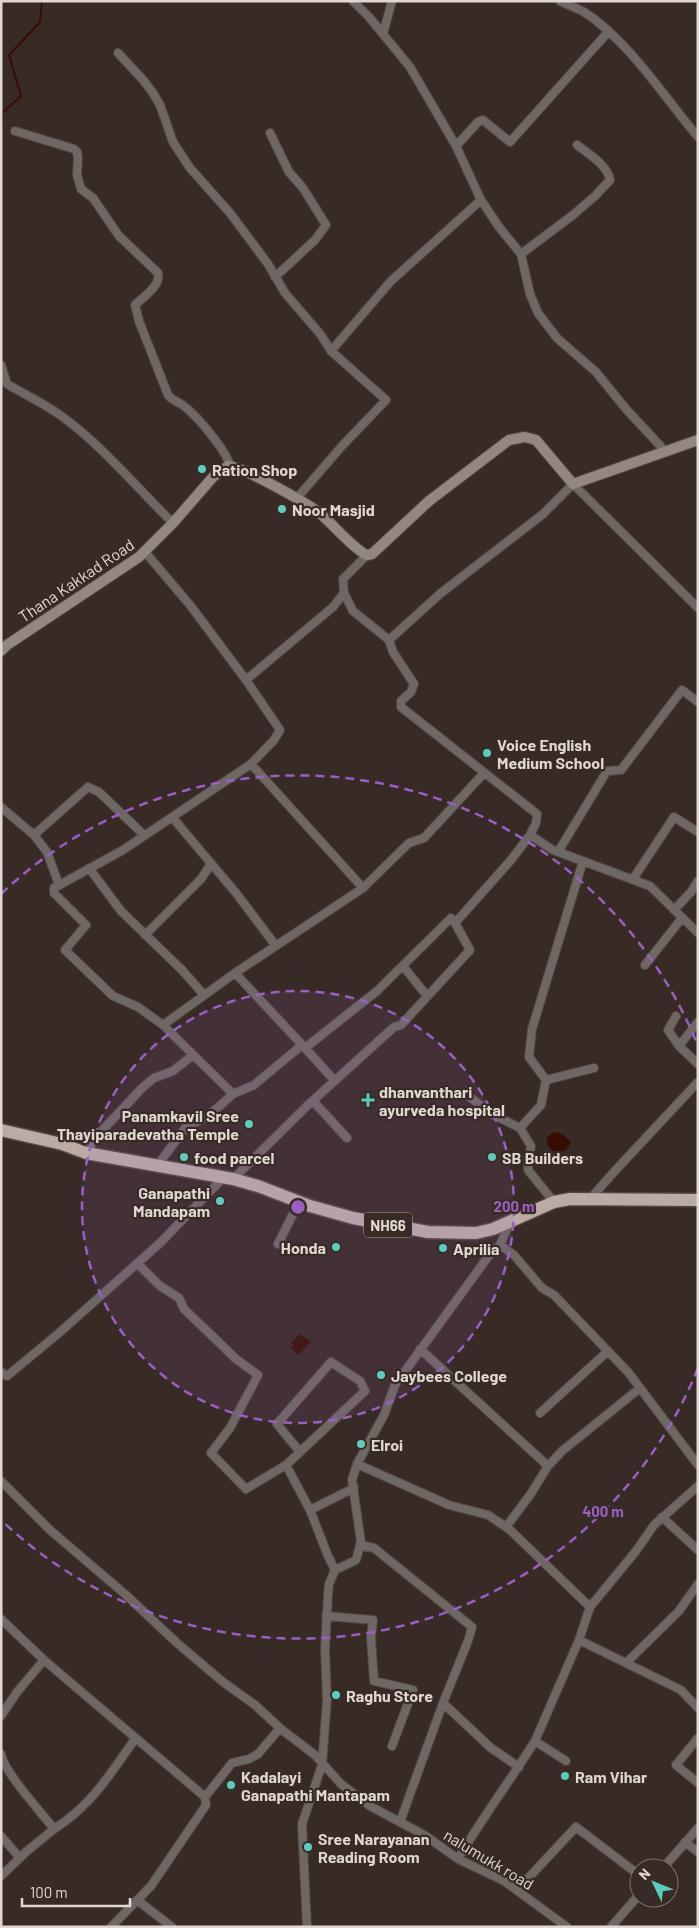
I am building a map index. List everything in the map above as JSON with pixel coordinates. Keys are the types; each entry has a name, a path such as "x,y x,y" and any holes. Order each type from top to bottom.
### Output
{"highway":[{"name":"NH66","path":"1,1130 62,1144 83,1152"},
{"name":"NH66","path":"1,1136 64,1150 228,1179 258,1186 299,1202 353,1218 428,1232 476,1233 493,1229 554,1202 591,1198 698,1200"}],"main road":[{"path":"230,466 297,498 322,515 358,550 368,555 372,554 429,501 509,440 525,437 536,440 572,484 698,440"},
{"name":"Thana Kakkad Road","path":"1,651 7,645 139,557 173,523 213,477 225,467 230,466"}],"street":[{"path":"353,1 410,67 456,146 481,200 499,227 521,254 530,294 538,314 558,338 601,377 626,409 666,452"},
{"path":"383,34 392,1"},
{"path":"560,1 583,11 609,31 698,137"},
{"path":"456,146 478,122 483,120 510,142 609,31"},
{"path":"118,53 153,93 160,105 173,142 190,168 230,213 285,294 322,335 332,351 386,400 342,446 297,498"},
{"path":"15,131 74,149 77,152 77,175 81,189 96,203 120,236 158,273 157,283 134,305 139,322 168,395 173,401 183,405 212,437 228,457 230,466"},
{"path":"270,133 289,172 303,188 326,225 315,240 275,277"},
{"path":"521,254 573,215 610,180 609,174 591,155 577,145"},
{"path":"332,351 391,281 481,200"},
{"path":"1,365 7,384 59,414 82,433 116,464 173,523"},
{"path":"389,640 441,593 543,514 572,484 698,608"},
{"path":"145,552 190,605 246,680 280,730 274,740 251,764 123,850 54,888 54,892 86,925 65,950 113,996 138,1007 163,1025 233,1094"},
{"path":"368,555 343,578 344,594 353,610 389,640 393,652 414,684 412,692 401,701 401,707 537,814 536,823 530,834 511,860 455,923"},
{"path":"246,680 333,606 344,594"},
{"path":"558,852 607,771 621,770 682,690 698,702"},
{"path":"251,764 363,888"},
{"path":"163,1025 235,973 363,888 409,843 424,838 484,774"},
{"path":"34,835 88,787 99,792 144,835"},
{"path":"1,806 34,835 47,852 59,885"},
{"path":"172,817 236,893 276,946"},
{"path":"634,879 644,860 656,846 674,817 698,832"},
{"path":"530,834 558,852 650,886 698,933"},
{"path":"520,1128 540,1105 546,1080 529,1057 532,1029 583,861"},
{"path":"145,934 201,879 211,864"},
{"path":"88,868 122,911 182,970 204,995"},
{"path":"674,910 691,892 698,881"},
{"path":"1,1372 7,1376 59,1333 160,1243 335,1080 394,1027 401,1025 470,950 451,918 378,991 254,1085 233,1094 207,1117 186,1127 157,1166"},
{"path":"645,965 682,918"},
{"path":"403,966 426,996"},
{"path":"235,973 335,1080"},
{"path":"676,1016 668,1030 679,1046 698,1064"},
{"path":"679,1046 698,1022"},
{"path":"83,1152 142,1086 154,1078 173,1071 193,1054"},
{"path":"546,1080 594,1068"},
{"path":"591,1198 698,1082"},
{"path":"467,1095 492,1114 520,1128 531,1146 528,1170 554,1202"},
{"path":"313,1101 347,1138"},
{"path":"278,1244 299,1202"},
{"path":"307,1927 302,1824 322,1765 327,1700 325,1649 329,1584 336,1570 356,1560 360,1545 352,1480 357,1464 384,1414 395,1385 490,1254 500,1245 510,1221"},
{"path":"500,1245 514,1255 542,1288 554,1294 628,1372 698,1465"},
{"path":"137,1263 160,1286 179,1298 184,1309 236,1358 258,1375 230,1428 211,1453 246,1488 286,1465 300,1452 365,1391 360,1381 331,1362 277,1424 300,1452"},
{"path":"420,1349 548,1466"},
{"path":"540,1413 608,1351"},
{"path":"506,1527 530,1495 548,1466 562,1451 640,1388"},
{"path":"357,1464 449,1505 488,1515 506,1527 590,1607"},
{"path":"286,1465 310,1510 328,1556 336,1570"},
{"name":"nalumukk road","path":"1,1481 50,1530 126,1595 177,1643 315,1755 341,1784 370,1806 426,1836 458,1859 504,1881 567,1927"},
{"path":"458,1859 479,1824 535,1741 579,1640 590,1607 636,1551 654,1525 698,1486"},
{"path":"310,1510 354,1488"},
{"path":"662,1517 698,1550"},
{"path":"360,1545 374,1548 472,1627 400,1822"},
{"path":"626,1663 679,1611 698,1584"},
{"path":"326,1616 373,1620 371,1638 374,1681 413,1690 392,1746"},
{"path":"2,1621 135,1739 205,1797 206,1805 150,1886 111,1927"},
{"path":"579,1640 681,1690 698,1708"},
{"path":"1,1716 17,1692 44,1660"},
{"path":"443,1703 491,1748 519,1767"},
{"path":"205,1797 232,1763 249,1759 258,1754 280,1728"},
{"path":"698,1738 676,1765 698,1783"},
{"path":"1,1876 54,1829 68,1821 89,1802 135,1739"},
{"path":"535,1741 566,1761"},
{"path":"1,1754 2,1761 11,1775 54,1829"},
{"path":"516,1890 576,1827 629,1867"},
{"path":"671,1858 698,1828"},
{"path":"1,1836 20,1858"},
{"path":"685,1842 698,1852"},
{"path":"137,1900 172,1927"},
{"path":"611,1927 629,1906"}],"shaded area":[{"path":"554,1132 564,1135 571,1143 566,1150 557,1153 549,1148 546,1138"},
{"path":"300,1334 311,1342 298,1355 291,1347 294,1345 291,1343"}],"waterway":[{"path":"1,141 2,113 21,96 9,55 40,22 42,1"}],"place":[{"name":"Ration Shop","path":"202,469"},
{"name":"Noor Masjid","path":"282,509"},
{"name":"Voice English Medium School","path":"487,753"},
{"name":"dhanvanthari ayurveda hospital","path":"368,1100"},
{"name":"Panamkavil Sree Thayiparadevatha Temple","path":"249,1124"},
{"name":"food parcel","path":"184,1157"},
{"name":"SB Builders","path":"492,1157"},
{"name":"Ganapathi Mandapam","path":"220,1201"},
{"name":"Honda","path":"336,1247"},
{"name":"Aprilia","path":"443,1248"},
{"name":"Jaybees College","path":"381,1375"},
{"name":"Elroi","path":"361,1444"},
{"name":"Raghu Store","path":"336,1695"},
{"name":"Ram Vihar","path":"565,1776"},
{"name":"Kadalayi Ganapathi Mantapam","path":"231,1785"},
{"name":"Sree Narayanan Reading Room","path":"308,1847"}]}
